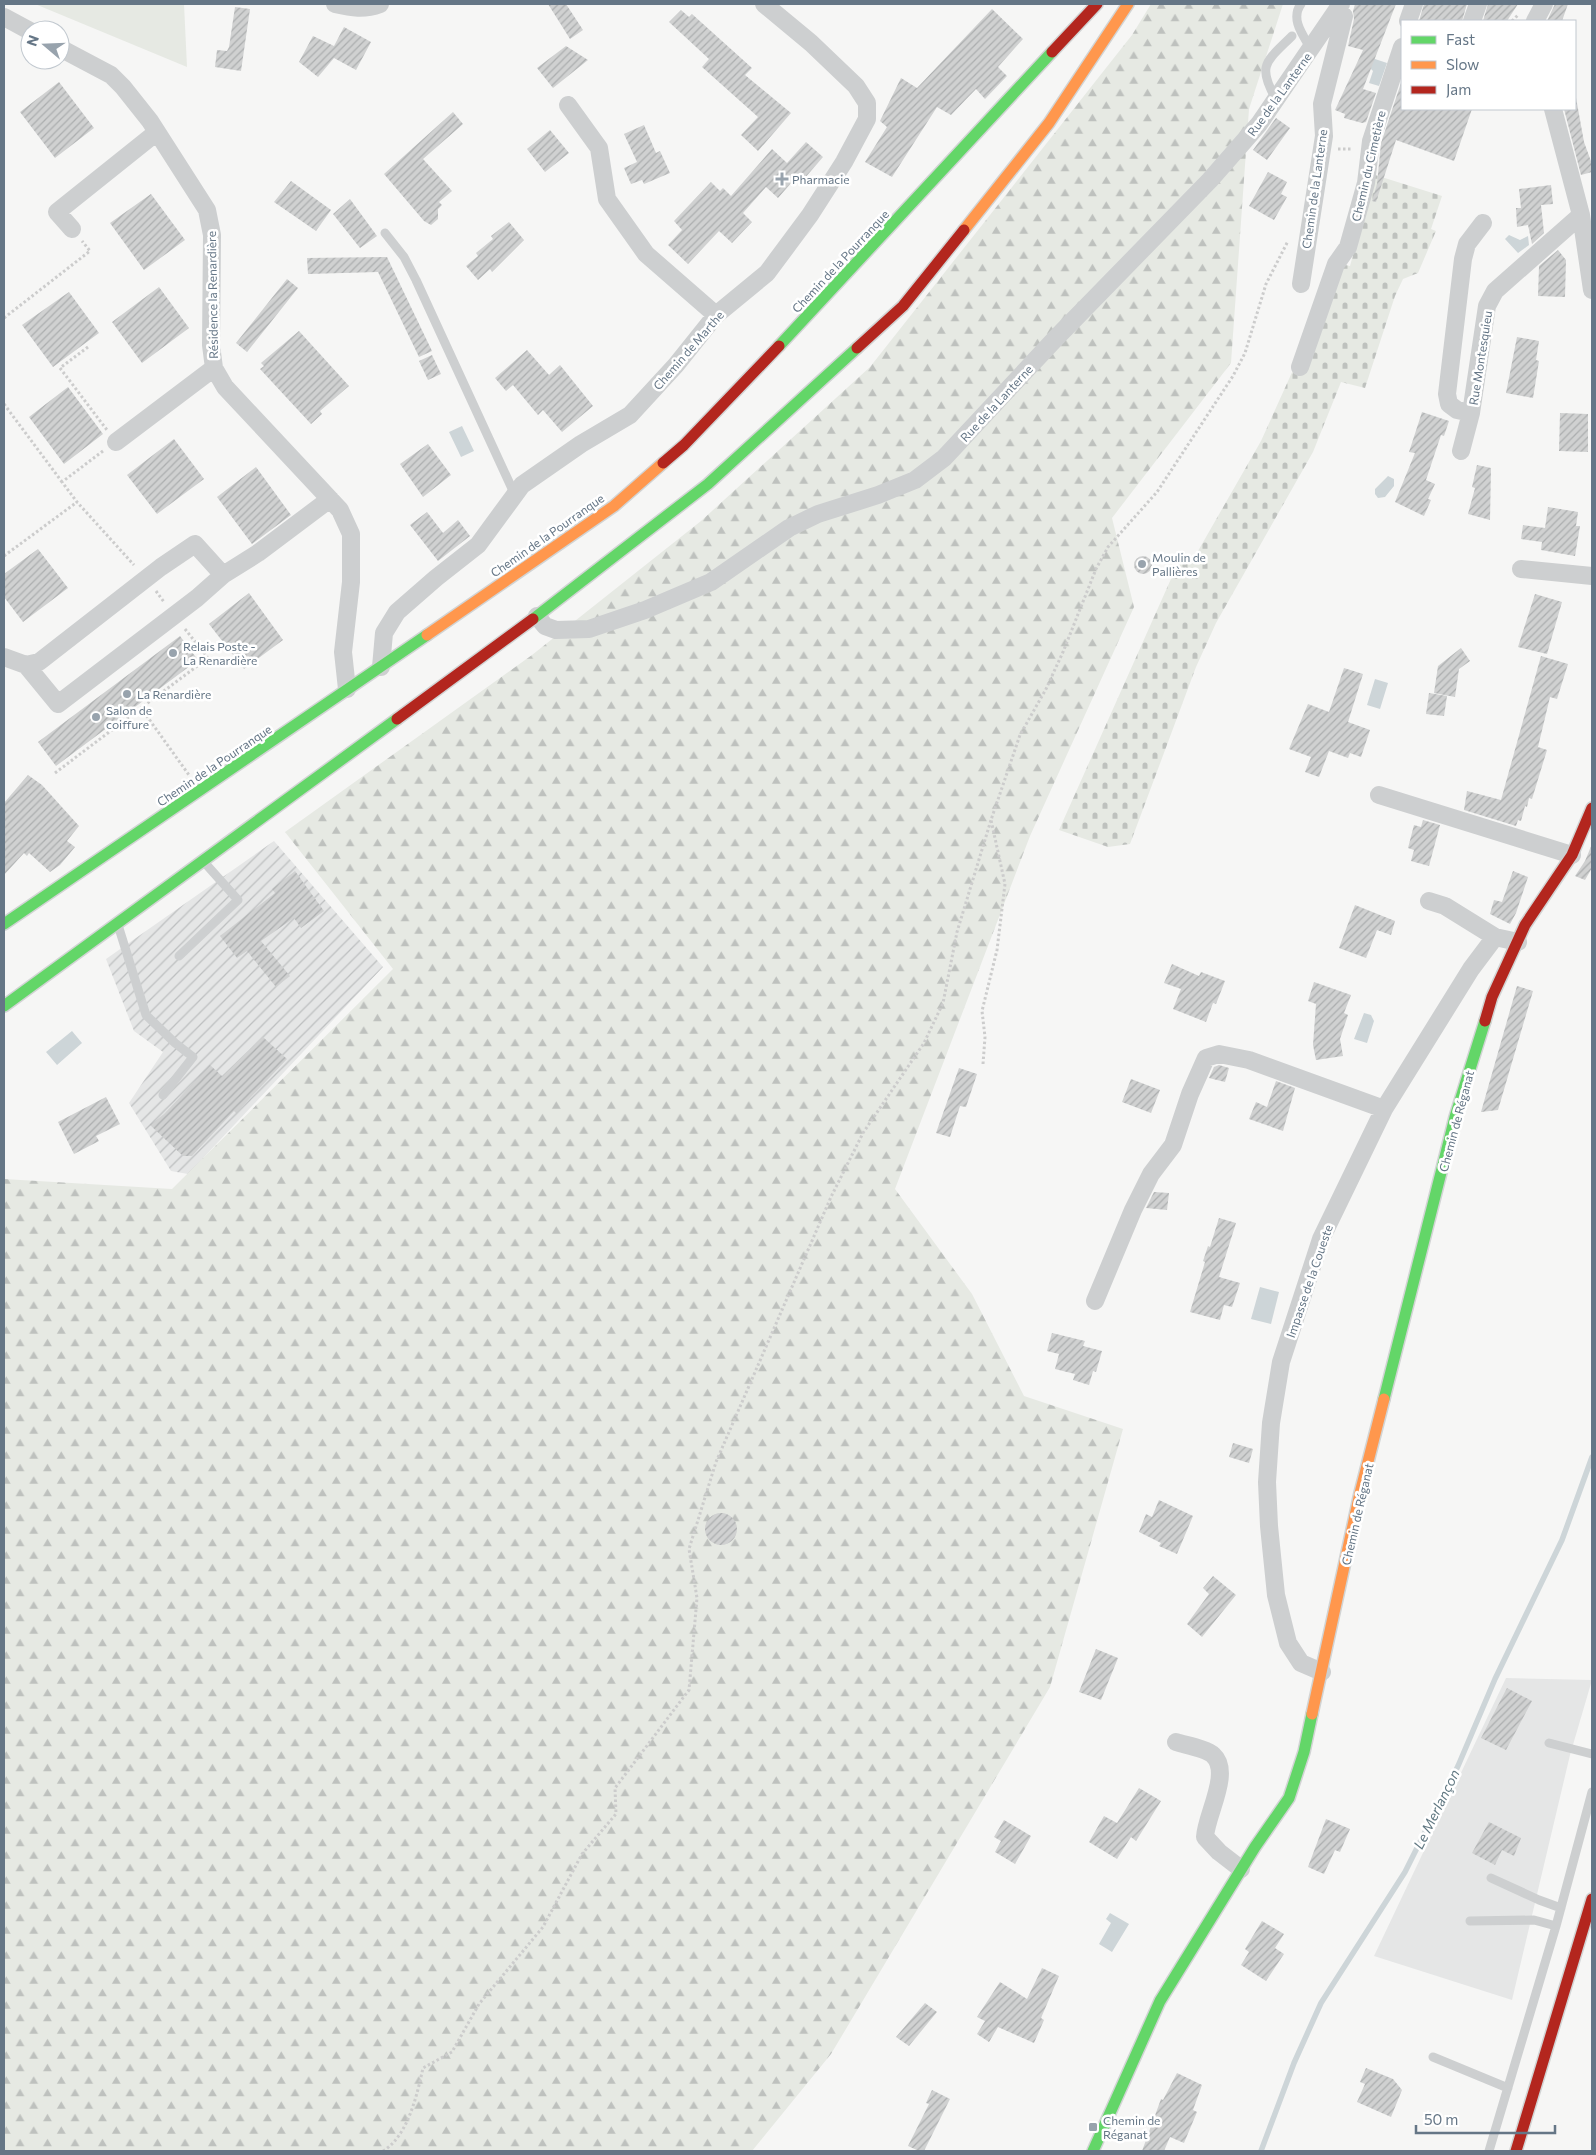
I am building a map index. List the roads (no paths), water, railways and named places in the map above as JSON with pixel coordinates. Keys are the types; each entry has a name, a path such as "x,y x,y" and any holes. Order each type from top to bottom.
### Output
{"street":[{"path":"335,4 352,8 369,8 380,4"},
{"name":"Chemin de Marthe","path":"381,666 384,633 397,612 478,545 522,485 581,444 630,415 676,365 716,315 767,273 810,215 844,162 867,119 867,102 856,86 811,43 764,4"},
{"name":"Chemin de la Pourranque","path":"4,924 614,506 684,445 756,371 1097,4"},
{"path":"4,1006 538,616 708,484 903,306 1049,123 1128,4"},
{"path":"1408,20 1414,4"},
{"path":"1472,20 1478,4"},
{"path":"1536,20 1544,4"},
{"name":"Rue de la Lanterne","path":"538,616 545,626 556,630 589,629 645,610 711,582 789,528 818,514 878,495 915,480 944,458 1210,180 1259,124 1339,7"},
{"name":"Chemin de la Lanterne","path":"1301,284 1323,143 1322,104 1344,16 1339,7"},
{"path":"4,17 20,26"},
{"name":"Chemin du Cimetière","path":"1300,367 1336,264 1348,247 1366,183 1371,141 1401,50"},
{"name":"Résidence la Renardière","path":"70,53 111,75 123,87 157,132 207,210 212,235 211,345 214,368 225,387 340,510 351,534 351,582 343,652 347,689"},
{"path":"1066,72 1082,71"},
{"path":"985,185 1082,71"},
{"path":"1030,78 1050,74"},
{"path":"568,105 600,148 607,199 646,254 716,315"},
{"path":"1553,110 1581,214 1592,290"},
{"path":"72,229 56,212 157,132"},
{"name":"Rue Montesquieu","path":"1461,451 1471,413 1487,306 1495,291 1581,214"},
{"path":"1471,413 1457,410 1449,404 1447,394 1463,259 1467,244 1483,223"},
{"path":"849,356 921,265"},
{"path":"116,442 214,368"},
{"path":"4,657 26,665 58,704 182,610 223,575 258,553 330,499"},
{"path":"26,665 39,662 161,567 195,544 223,575"},
{"path":"1521,569 1592,576"},
{"path":"1380,795 1572,855"},
{"name":"Chemin de Réganat","path":"1093,2151 1160,2001 1241,1869 1289,1798 1304,1752 1360,1493 1455,1117 1492,997 1525,925 1572,855 1592,808"},
{"path":"1429,901 1445,906 1495,937 1518,942"},
{"name":"Impasse de la Coueste","path":"1322,1672 1301,1663 1288,1643 1276,1595 1268,1491 1271,1423 1281,1362 1321,1239 1384,1108 1471,969 1495,937"},
{"path":"1096,1301 1133,1210 1151,1174 1174,1144 1190,1094 1206,1058 1219,1054 1249,1060 1384,1108"},
{"path":"1176,1742 1213,1754 1221,1766 1218,1788 1205,1825 1205,1836 1219,1852 1241,1869"},
{"path":"1516,2151 1592,1900"}],"lane":[{"path":"1301,4 1297,13 1297,21 1311,49"},
{"path":"1276,99 1268,86 1265,70 1272,55 1292,36"},
{"path":"385,233 404,257 416,280 515,495"},
{"path":"179,956 238,900 203,860"},
{"path":"118,922 146,1015 175,1043 193,1057 163,1095"},
{"path":"1549,1743 1592,1754"},
{"path":"1489,2151 1556,1926 1592,1792"},
{"path":"1492,1878 1561,1908"},
{"path":"1470,1921 1534,1920 1556,1926"},
{"path":"1433,2057 1508,2088"}],"waterway":[{"name":"Le Merlançon","path":"1261,2151 1294,2063 1321,2003 1405,1872 1458,1766 1495,1679 1562,1540 1592,1457"}],"place":[{"name":"Pharmacie","path":"782,179"},
{"name":"Moulin de Pallières","path":"1142,564"},
{"name":"Relais Poste - La Renardière","path":"173,653"},
{"name":"La Renardière","path":"127,694"},
{"name":"Salon de coiffure","path":"96,717"},
{"name":"Chemin de Réganat","path":"1093,2127"}]}
